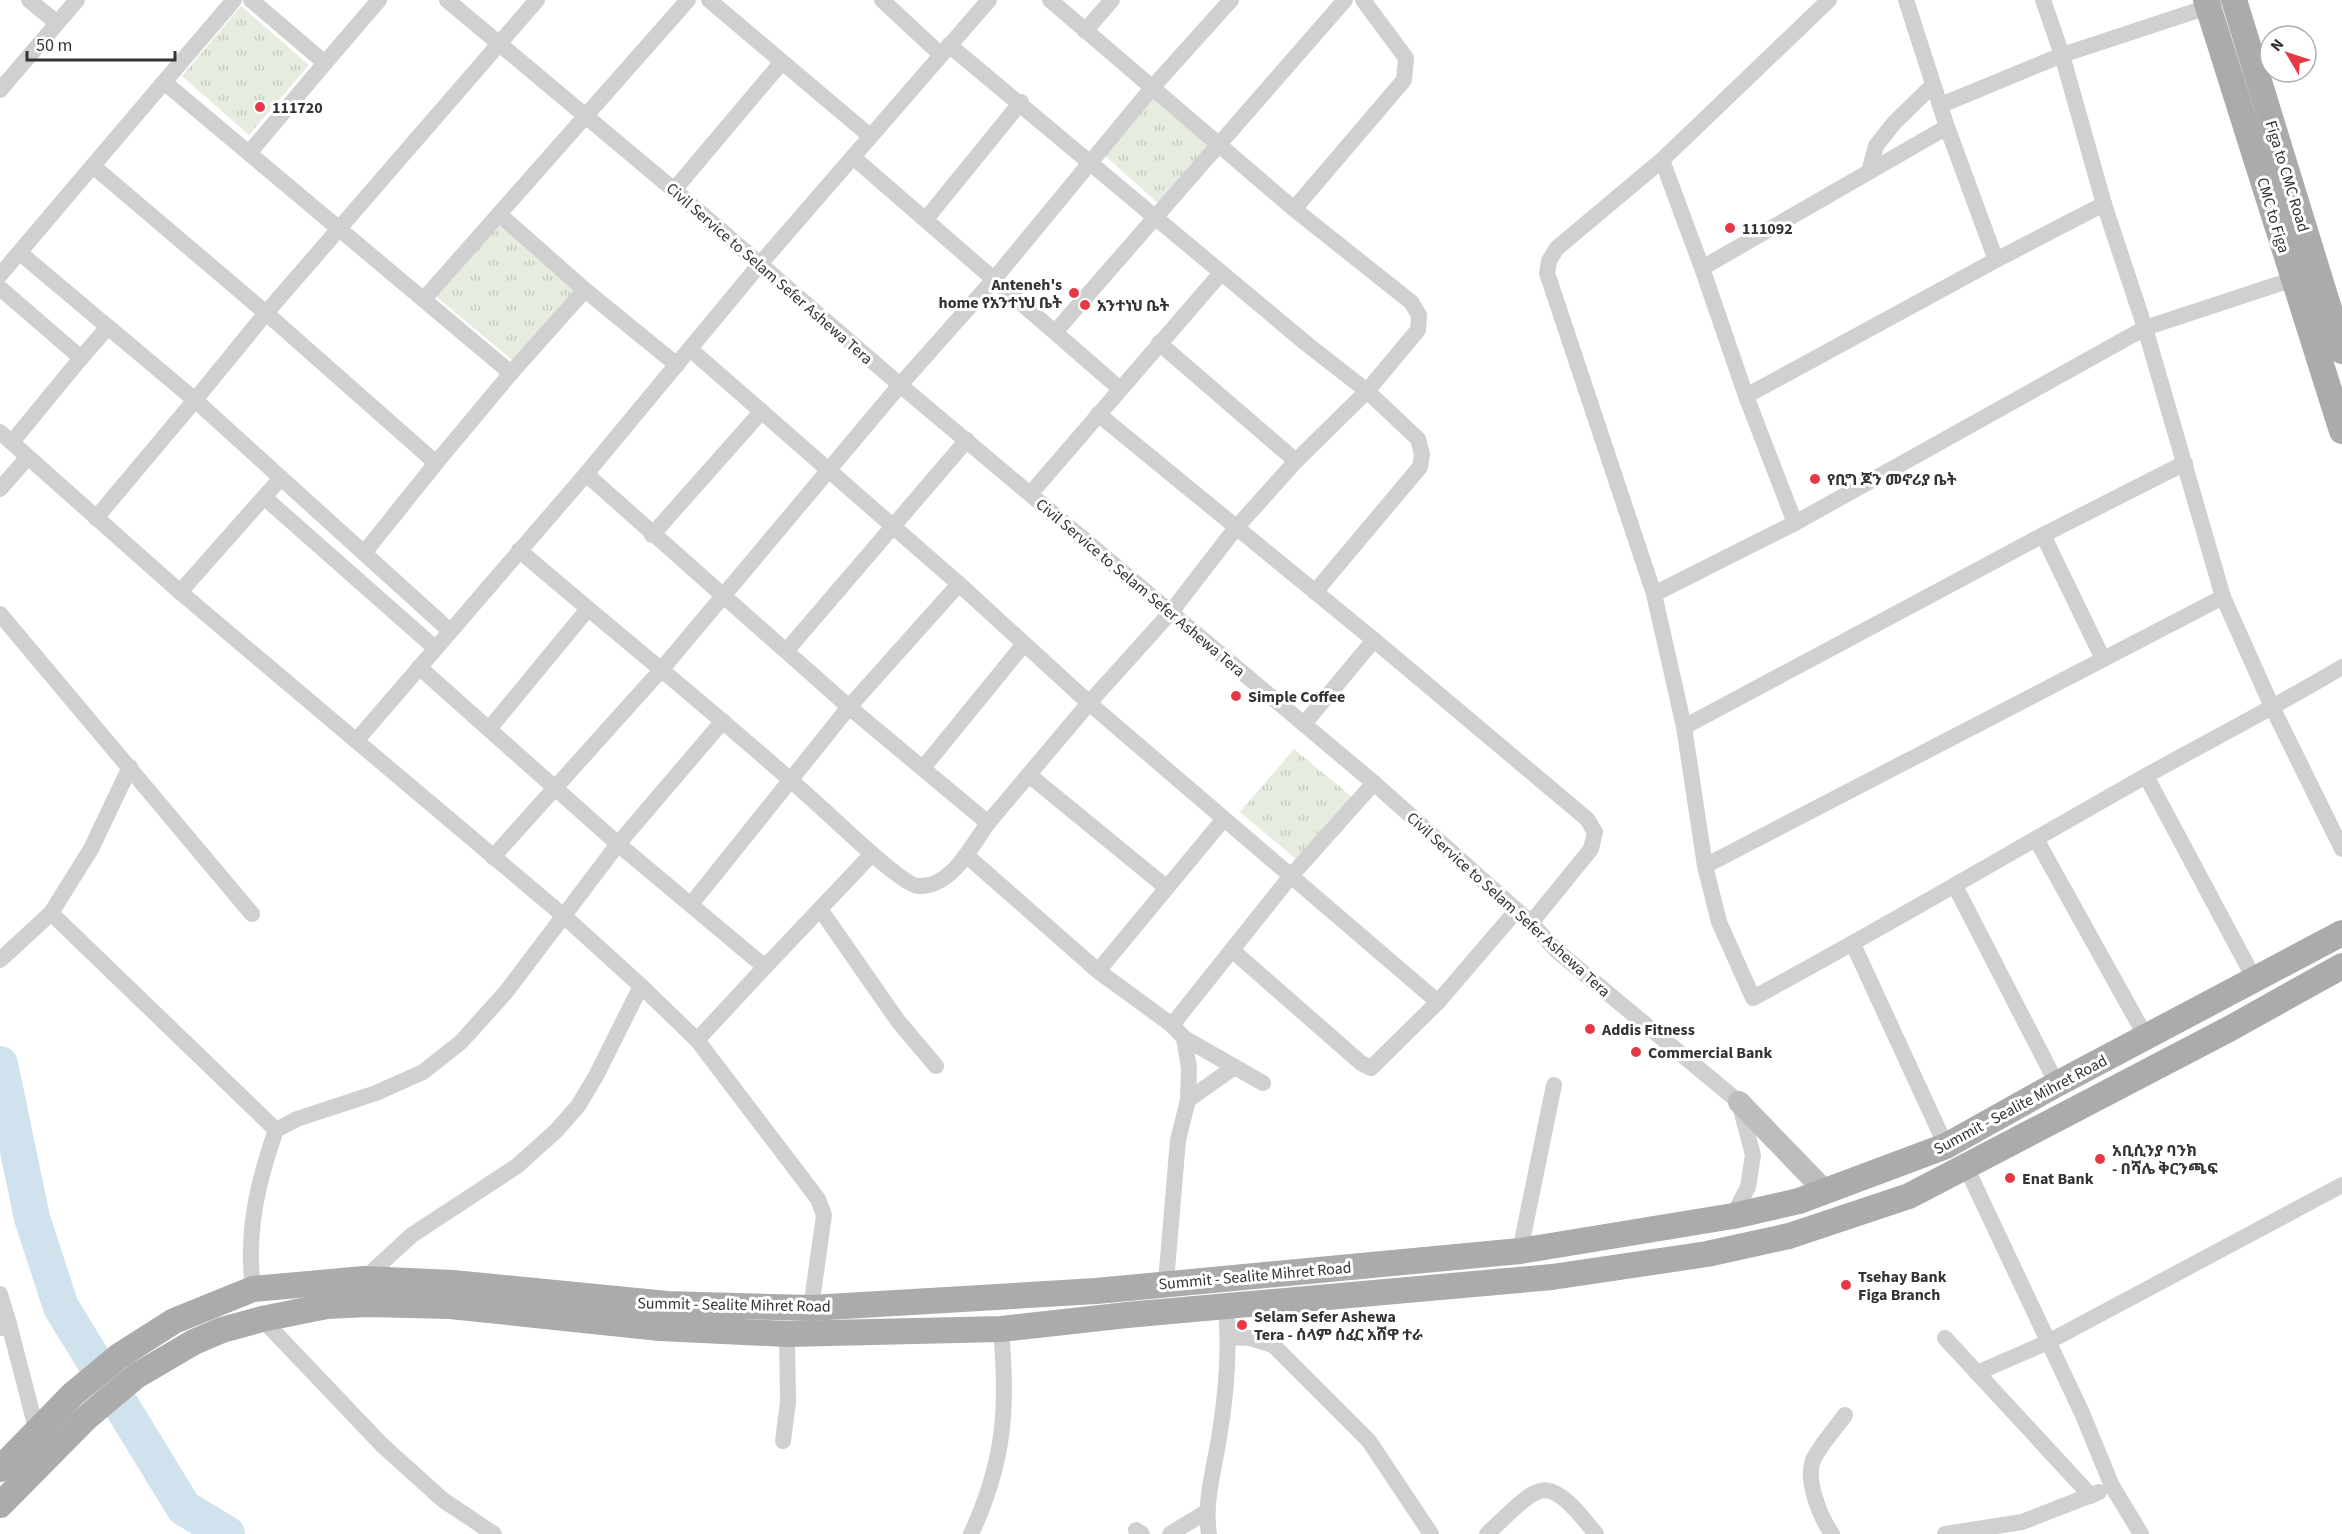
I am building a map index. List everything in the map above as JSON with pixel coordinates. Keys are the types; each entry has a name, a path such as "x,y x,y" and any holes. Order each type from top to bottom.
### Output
{"main road":[{"name":"Figa to CMC Road","path":"2234,0 2306,275 2342,351"},
{"name":"CMC to Figa","path":"2211,2 2306,275 2342,431"},
{"name":"Summit - Sealite Mihret Road","path":"0,1469 72,1395 119,1356 174,1321 253,1289 364,1279 453,1282 667,1304 811,1308 1096,1291 1166,1282 1520,1251 1733,1216 1799,1201 1946,1146 2146,1036 2342,933"},
{"path":"0,1505 86,1418 136,1376 194,1342 222,1330 262,1319 327,1306 367,1304 438,1306 526,1312 660,1328 787,1334 1001,1329 1552,1277 1707,1254 1817,1228 1909,1196 2342,966"},
{"path":"1096,1291 1098,1319"}],"street":[{"path":"30,0 57,23"},
{"path":"0,90 77,0"},
{"path":"0,275 234,0"},
{"path":"251,0 325,63"},
{"path":"249,153 379,0"},
{"name":"Civil Service to Selam Sefer Ashewa Tera","path":"447,0 674,190 900,385 1374,783 1532,923 1557,951 1739,1102"},
{"path":"96,518 339,228 537,0"},
{"path":"424,299 688,0"},
{"path":"709,0 870,136"},
{"path":"882,0 945,50 1021,102 1221,273 1367,391 1418,439 1422,454 1420,467 1315,592"},
{"path":"356,741 586,474 760,264 989,0"},
{"path":"519,550 790,779 872,854 914,885 933,886 945,879 966,855 988,823 1089,703 1171,612 1235,529 1296,461 1367,391 1418,330 1419,315 1411,302 1294,209 1219,143 1151,89 1050,0"},
{"path":"1085,31 1112,0"},
{"path":"493,857 661,670 900,385 995,278 1151,89 1231,0"},
{"path":"1056,331 1345,0"},
{"path":"1294,209 1404,80 1406,58 1363,0"},
{"path":"1829,0 1662,160 1557,248 1549,261 1547,273 1654,594 1684,727 1705,866 1719,922 1753,998 1853,944 2146,776 2273,709 2342,667"},
{"path":"1906,0 1947,127 1996,260"},
{"path":"2043,0 2062,55 2104,204 2145,328 2223,597 2273,709 2342,849"},
{"path":"1941,105 2062,55 2211,2"},
{"path":"674,190 781,63"},
{"path":"164,82 511,373"},
{"path":"1869,172 1876,146 1894,123 1933,85"},
{"path":"926,219 1021,102"},
{"path":"1702,268 1947,127"},
{"path":"853,157 1119,388"},
{"path":"1662,160 1746,396 1795,523"},
{"path":"93,166 267,313 436,463"},
{"path":"1746,396 2104,204"},
{"path":"499,214 585,290 677,365"},
{"path":"20,253 195,400 450,631"},
{"path":"1031,493 1119,388 1221,273"},
{"path":"1654,594 1795,523 2145,328 2306,275"},
{"path":"0,288 81,358"},
{"path":"364,553 511,373 585,290"},
{"path":"108,327 6,437 180,592 565,917 698,1040 818,1199 824,1215 811,1308"},
{"path":"1160,343 1296,461"},
{"path":"690,349 959,584 1089,703 1223,820 1438,1002"},
{"path":"652,535 762,411"},
{"path":"1098,414 1235,529 1374,640 1587,819 1595,832 1591,849 1532,923"},
{"path":"787,650 967,440"},
{"path":"0,489 28,457"},
{"path":"1684,727 2043,535 2185,463"},
{"path":"586,474 652,535 787,650 849,707 988,823"},
{"path":"180,592 281,478"},
{"path":"265,498 435,648"},
{"path":"2043,535 2103,659"},
{"path":"692,903 849,707 959,584"},
{"path":"1705,866 2223,597"},
{"path":"489,729 588,609"},
{"path":"0,614 252,914"},
{"path":"1304,724 1374,640"},
{"path":"923,768 1024,644"},
{"path":"419,667 618,844 692,903 765,967"},
{"path":"253,1289 249,1256 254,1214 263,1166 276,1130 297,1119 376,1093 423,1072 461,1041 506,992 618,844 723,722"},
{"path":"0,960 51,913 91,849 130,767"},
{"path":"1029,775 1167,888"},
{"path":"2146,776 2255,980"},
{"path":"1172,1025 1290,878 1374,783"},
{"path":"1098,971 1223,820"},
{"path":"2036,839 2146,1036"},
{"path":"698,1040 872,854"},
{"path":"966,855 1098,971 1172,1025 1184,1038 1233,1068 1263,1083"},
{"path":"1954,886 2057,1084"},
{"path":"820,909 898,1021 936,1066"},
{"path":"1232,950 1361,1063 1371,1068 1438,1002 1516,911"},
{"path":"51,913 276,1130"},
{"path":"1853,944 1946,1146"},
{"path":"364,1279 412,1235 517,1166 556,1131 578,1106 596,1076 641,986"},
{"path":"1166,1282 1178,1140 1188,1100 1189,1068 1184,1038"},
{"path":"1188,1100 1233,1068"},
{"path":"1520,1251 1554,1085"},
{"path":"1739,1102 1824,1191"},
{"path":"1733,1216 1748,1187 1753,1155 1739,1102"},
{"path":"1966,1167 2082,1413 2112,1486 2141,1534"},
{"path":"1977,1373 2048,1342 2342,1185"},
{"path":"0,1294 4,1326 37,1432"},
{"path":"1209,1534 1206,1512 1220,1434 1229,1337 1226,1308"},
{"path":"262,1319 382,1445 443,1500 494,1534"},
{"path":"975,1533 1004,1430 1006,1388 1001,1329"},
{"path":"783,1441 788,1402 787,1334"},
{"path":"1229,1337 1250,1338 1273,1345 1369,1441 1431,1534"},
{"path":"1946,1338 2091,1496"},
{"path":"1832,1534 1822,1520 1814,1494 1813,1460 1845,1414"},
{"path":"1945,1534 2022,1522 2112,1486"},
{"path":"1488,1534 1534,1491 1551,1490 1570,1500 1596,1534"},
{"path":"1170,1534 1206,1512"}],"green space":[{"path":"241,6 309,65 249,135 182,76"},
{"path":"1152,94 1212,143 1159,204 1104,155"},
{"path":"505,213 584,281 512,360 433,294"},
{"path":"1294,749 1352,797 1297,860 1240,812"}],"waterway":[{"path":"0,1064 32,1218 61,1307 184,1508 227,1534"}],"place":[{"name":"111720","path":"260,107"},
{"name":"111092","path":"1730,228"},
{"name":"Anteneh's home የአንተነህ ቤት","path":"1074,293"},
{"name":"አንተነህ ቤት","path":"1085,305"},
{"name":"የቢግ ጆን መኖሪያ ቤት","path":"1815,479"},
{"name":"Simple Coffee","path":"1236,696"},
{"name":"Addis Fitness","path":"1590,1029"},
{"name":"Commercial Bank","path":"1636,1052"},
{"name":"አቢሲንያ ባንክ - በሻሌ ቅርንጫፍ","path":"2100,1159"},
{"name":"Enat Bank","path":"2010,1178"},
{"name":"Tsehay Bank Figa Branch","path":"1846,1285"},
{"name":"Selam Sefer Ashewa Tera - ሰላም ሰፈር አሸዋ ተራ","path":"1242,1325"}]}
